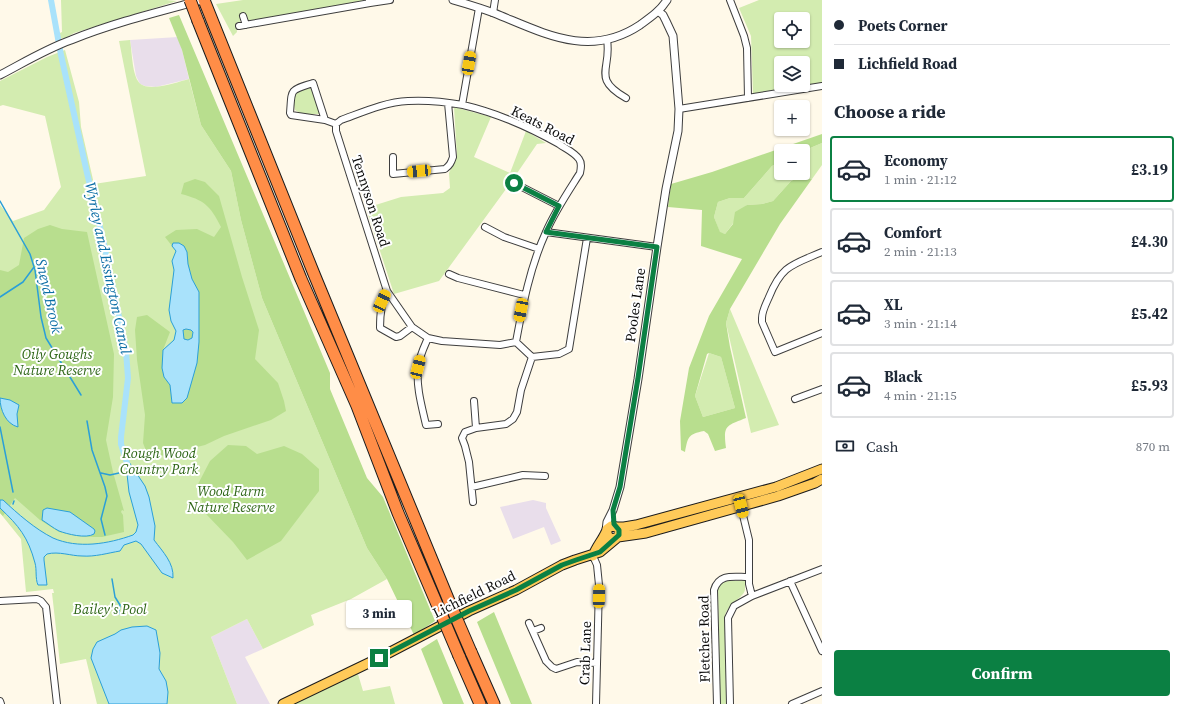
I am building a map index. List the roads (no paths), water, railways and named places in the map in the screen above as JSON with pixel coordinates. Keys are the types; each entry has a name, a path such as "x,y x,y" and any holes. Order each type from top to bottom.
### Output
{"highway":[{"path":"190,0 301,280 357,406 398,513 480,704"},
{"path":"203,0 211,16 314,274 449,601 494,704"}],"main road":[{"path":"606,532 609,538 646,533 740,502 822,469"},
{"path":"593,556 596,548 609,527 636,525 740,502 778,496 815,483 822,479"},
{"path":"616,526 619,532 617,537"},
{"name":"Lichfield Road","path":"283,704 379,658 469,611 516,590 562,565 593,556 600,552 617,537"}],"street":[{"path":"0,75 48,50 101,28 203,0"},
{"path":"243,16 242,26 370,2 390,0"},
{"path":"453,0 493,12 556,37 585,42 616,38 630,32 658,11 667,0"},
{"path":"493,12 495,0"},
{"path":"730,0 747,48 748,98"},
{"path":"325,120 313,84 295,89 292,92 290,113 292,115 325,120 339,122 384,104 409,100 462,105 479,8"},
{"name":"Pooles Lane","path":"616,526 612,517 613,510 620,487 637,386 666,189 678,131 679,109 672,36 666,21 658,11"},
{"path":"606,40 608,51 605,78 612,89 623,97 624,89"},
{"path":"679,109 822,86"},
{"path":"393,157 393,174 445,169 449,166 453,157 448,103"},
{"name":"Keats Road","path":"462,105 497,115 548,138 573,153 578,158 581,166 580,173 559,206 539,249 524,295 516,342"},
{"name":"Tennyson Road","path":"339,122 336,131 387,291 412,327 428,338 442,341 500,345 516,342"},
{"path":"514,183 559,206"},
{"path":"485,227 504,237 539,249"},
{"path":"546,232 657,247"},
{"path":"516,342 532,356 559,354 569,349 587,238"},
{"path":"822,252 792,265 782,272 774,283 762,322 776,352 822,333"},
{"path":"449,274 458,278 524,295"},
{"path":"387,291 382,301 380,313 381,330 396,337 400,336 412,327"},
{"path":"428,338 421,354 418,367 420,401 426,425 438,424"},
{"path":"473,502 465,446 462,438 465,432 476,428 509,423 517,412 521,390 532,356"},
{"path":"795,399 822,389"},
{"path":"474,401 476,428"},
{"path":"472,487 523,475 545,476"},
{"path":"740,502 749,540 748,577 752,596"},
{"name":"Pooles Lane","path":"606,532 607,522 613,510"},
{"name":"Crab Lane","path":"593,556 597,565 599,585 596,704"},
{"name":"Fletcher Road","path":"730,704 728,618 734,606 752,596 822,569"},
{"name":"Fletcher Road","path":"717,704 714,590 716,583 721,579 728,577 748,577"},
{"path":"790,581 822,651"},
{"path":"0,601 36,599 41,601 46,606 57,704"},
{"path":"529,623 546,661 552,667 556,669 577,662 597,663"},
{"path":"532,631 541,628"},
{"path":"792,704 822,690"}],"water":[{"path":"173,243 179,243 184,246 187,252 188,264 192,279 199,292 199,342 197,363 187,398 182,403 172,403 170,385 164,377 162,368 163,350 174,340 176,331 171,321 169,310 174,270 172,261 176,251 172,246","holes":["183,330 191,330 193,332 192,338 188,340 184,339"]},
{"path":"0,398 10,400 19,405 17,414 18,427 10,423 4,416"},
{"path":"125,456 145,486 149,497 155,526 154,540 172,567 173,578 162,573 141,544 136,541 124,545 120,551 97,555 78,556 56,553 47,554 44,557 44,560 47,585 38,585 35,563 26,539 18,526 0,508 0,500 3,500 33,526 53,538 63,541 93,544 113,541 133,535 136,532 138,525 129,492"},
{"path":"47,508 70,512 94,529 94,534 76,536 57,530 42,520 43,510"},
{"path":"147,626 156,630 160,653 159,669 166,681 168,692 167,704 109,704 91,658 93,649 97,642 121,630 132,627"}],"waterway":[{"name":"Wyrley and Essington Canal","path":"51,0 61,55 104,244 126,351 128,378 121,444 127,463"},
{"name":"Sneyd Brook","path":"0,201 30,254 35,270 41,317 46,338 81,395"},
{"path":"0,297 23,282 34,267"},
{"name":"Sneyd Brook","path":"87,421 92,450 107,496 101,519 105,535"},
{"path":"0,427 13,492"},
{"path":"101,473 110,475 119,473"},
{"name":"Sneyd Brook","path":"112,579 115,597 120,605 120,614"}],"park label":[{"name":"Oily Goughs Nature Reserve","path":"57,362"},
{"name":"Rough Wood Country Park","path":"159,462"},
{"name":"Wood Farm Nature Reserve","path":"231,500"},
{"name":"Bailey's Pool","path":"110,609"}]}
